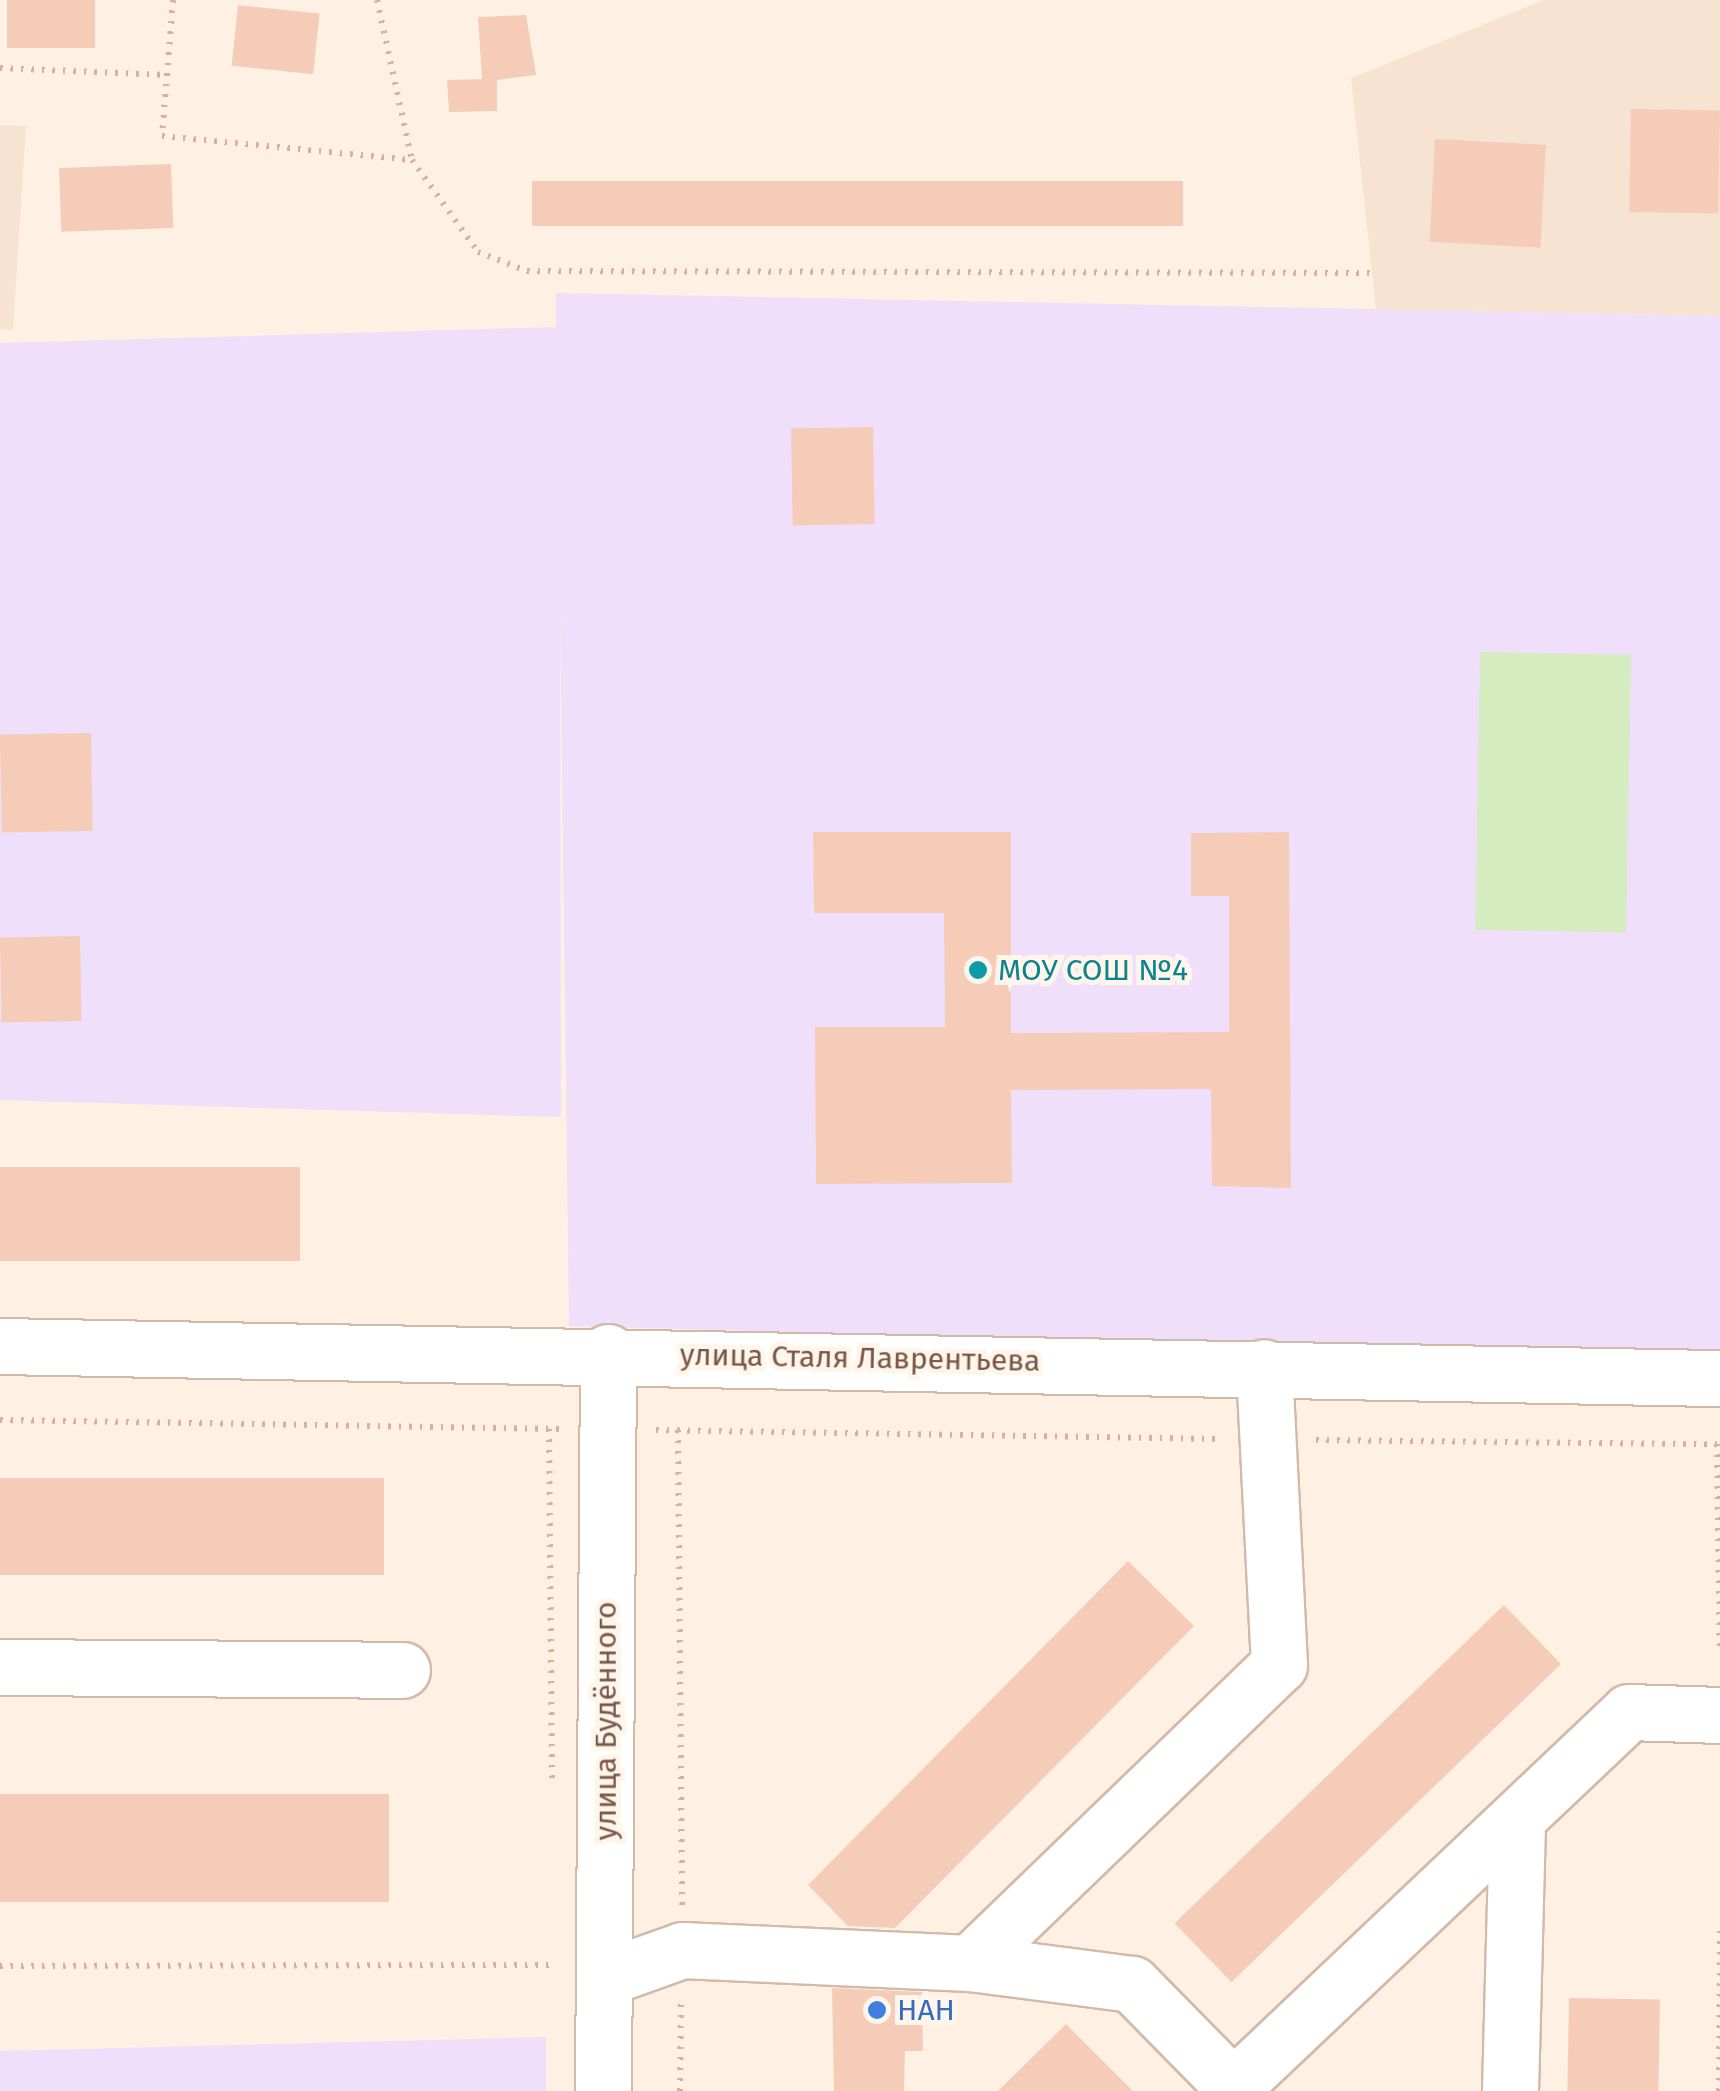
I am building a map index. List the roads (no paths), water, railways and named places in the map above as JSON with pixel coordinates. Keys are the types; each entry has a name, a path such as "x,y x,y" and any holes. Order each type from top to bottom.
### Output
{"street":[{"name":"улица Сталя Лаврентьева","path":"0,1346 608,1352 1720,1378"},
{"name":"улица Будённого","path":"604,2091 608,1352"},
{"path":"970,1963 1279,1665 1264,1367"},
{"path":"0,1667 402,1670"},
{"path":"604,1978 682,1950 970,1963 1132,1984 1235,2089 1629,1712 1720,1715"},
{"path":"1510,2091 1517,1818"}],"place":[{"name":"МОУ СОШ №4","path":"978,970"},
{"name":"НАН","path":"877,2010"}]}
